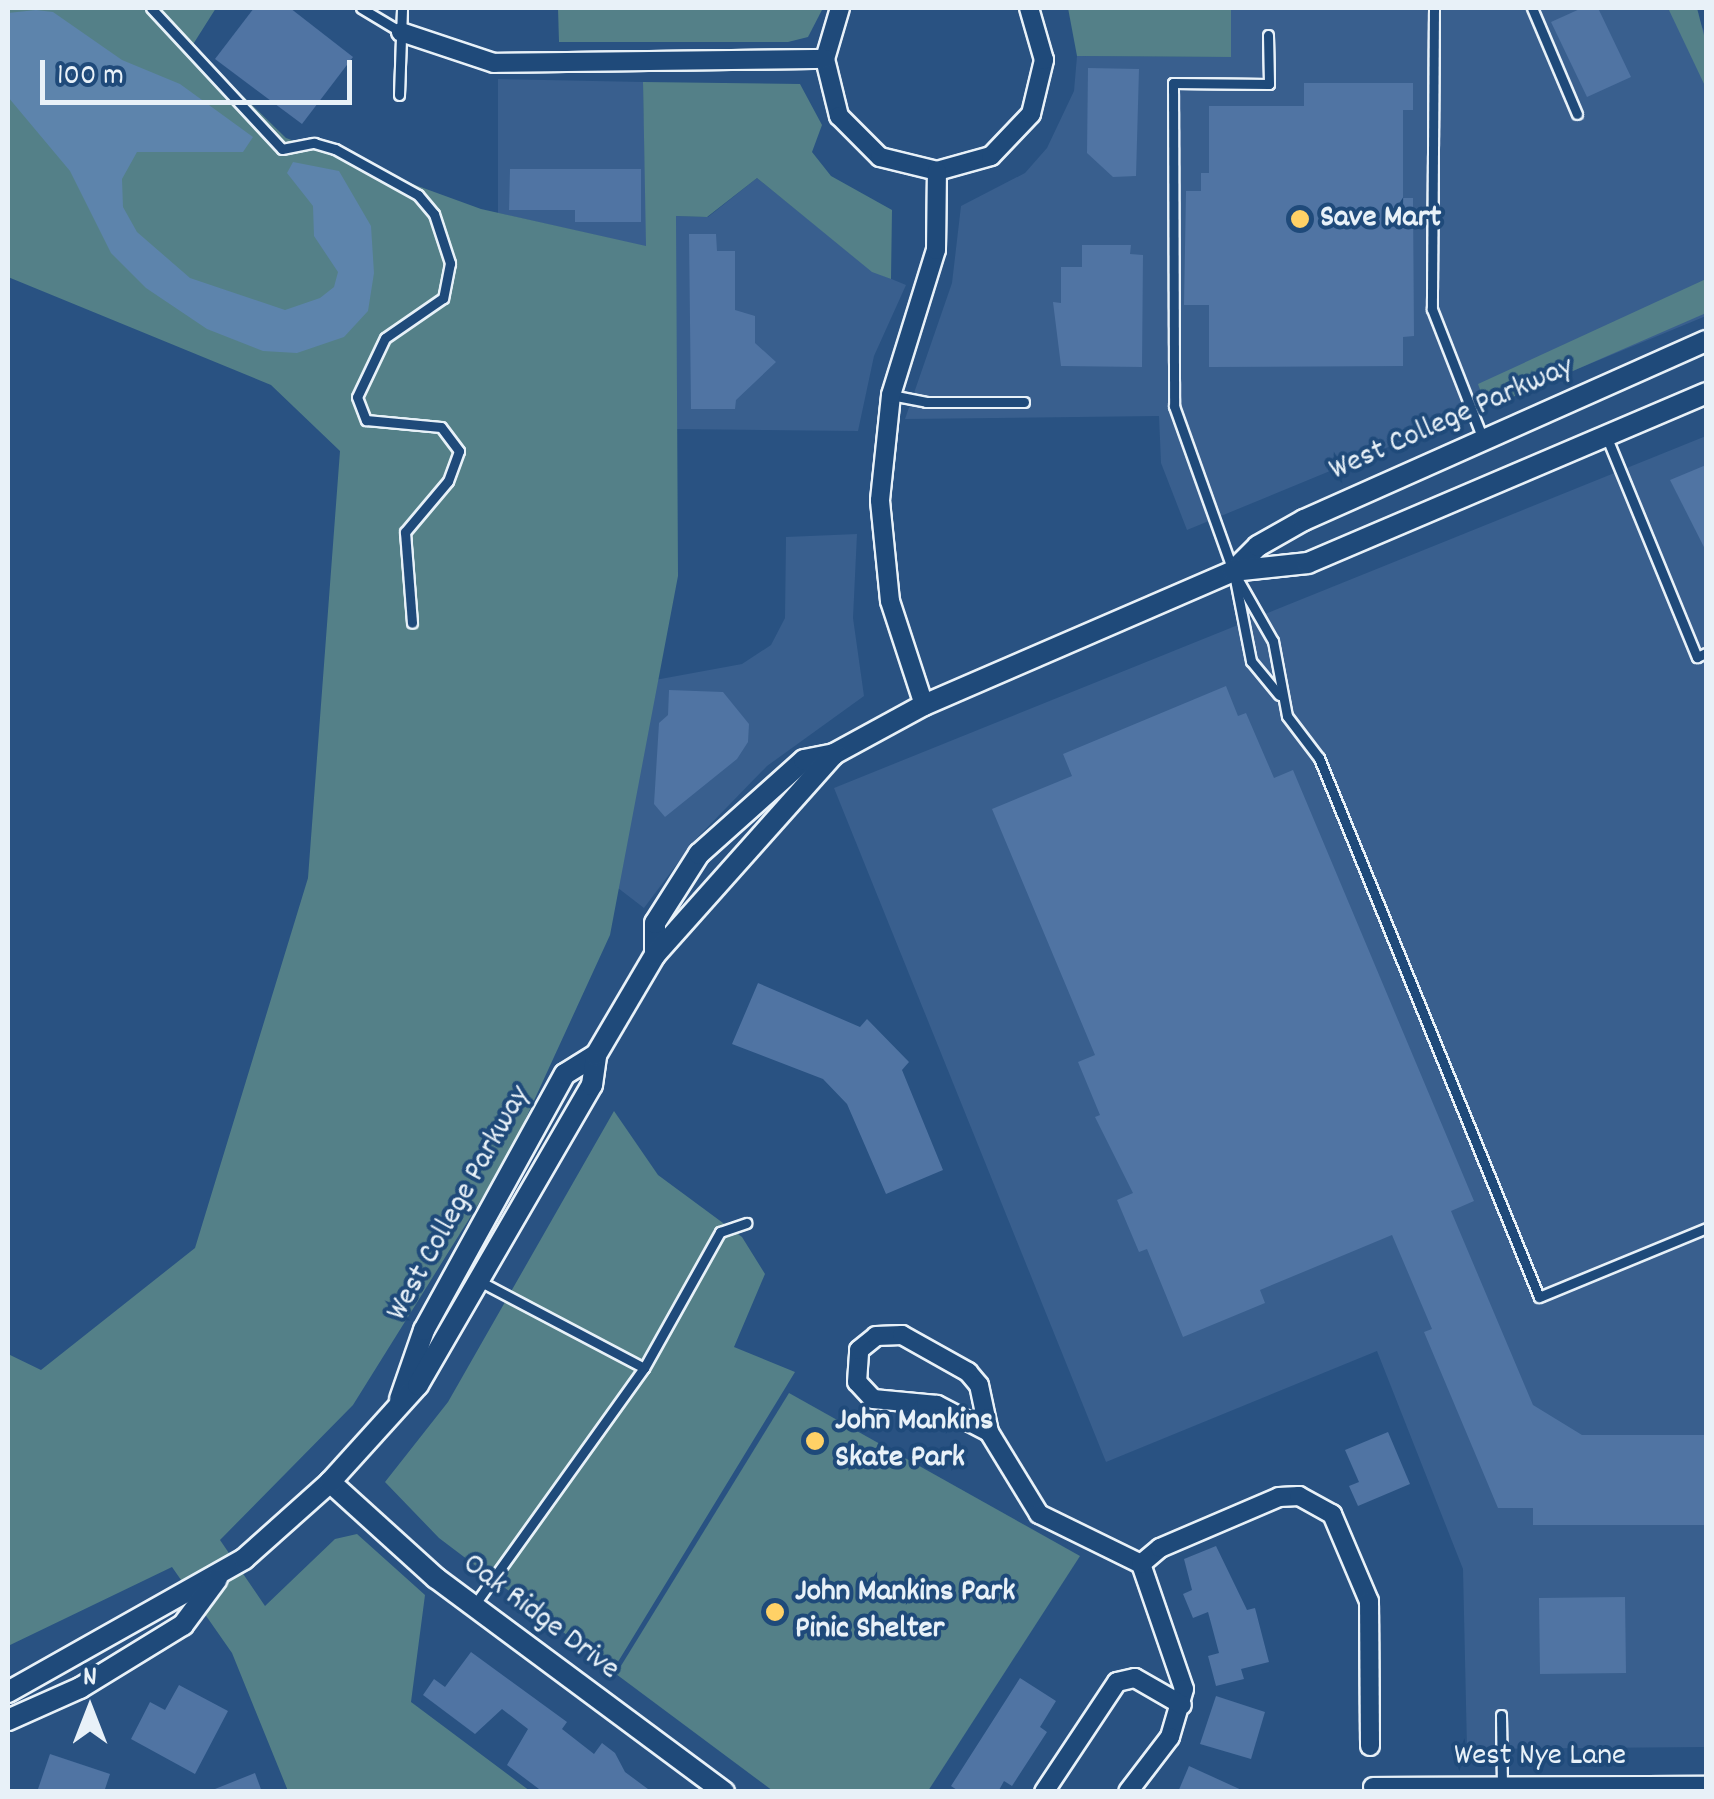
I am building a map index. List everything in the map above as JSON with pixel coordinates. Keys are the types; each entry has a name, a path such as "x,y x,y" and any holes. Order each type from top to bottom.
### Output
{"street":[{"path":"840,8 825,60 834,102 857,139 891,162 937,171 991,156 1030,114 1044,60 1028,8"},
{"path":"401,32 494,63 825,60"},
{"path":"924,705 890,601 880,500 891,395 928,286 937,171"},
{"name":"West College Parkway","path":"1233,571 1258,546 1304,520 1706,341"},
{"name":"West College Parkway","path":"655,954 656,923 700,854 782,773 834,754 924,705 1233,571 1308,563 1706,393"},
{"name":"West College Parkway","path":"8,1720 142,1652 199,1611 217,1579 330,1482 438,1359 592,1085 596,1055 655,954 834,754"},
{"name":"West College Parkway","path":"400,1399 424,1330 565,1074 596,1055"},
{"path":"989,1432 937,1405 872,1399 857,1382 854,1366 864,1341 902,1335 968,1372 979,1384 989,1432 1039,1514 1141,1564 1182,1670 1182,1705 1170,1736 1128,1792"},
{"name":"Oak Ridge Drive","path":"330,1482 473,1606 724,1792"},
{"path":"1141,1564 1160,1548 1279,1497 1299,1496 1332,1514 1369,1601 1370,1746"},
{"name":"West College Parkway","path":"8,1692 195,1584 217,1579"},
{"path":"1044,1792 1125,1677 1182,1705"},
{"name":"West Nye Lane","path":"1373,1787 1706,1786"}],"lane":[{"path":"151,8 282,150 314,143 334,150 418,195 434,214 450,263 443,298 385,338 363,372 357,397 361,414 374,424 432,424 453,436 459,451 448,480 405,532 412,623"},
{"path":"361,8 401,32"},
{"path":"399,95 402,8"},
{"path":"1434,8 1432,308 1483,439"},
{"path":"1532,8 1577,114"},
{"path":"1268,35 1270,84 1173,83 1174,406 1233,571 1251,661 1319,758 1539,1297 1706,1228"},
{"path":"891,395 926,402 1024,402"},
{"path":"1606,436 1697,657 1706,653"},
{"path":"1233,571 1274,642 1279,696"},
{"path":"473,1606 644,1368 720,1232 746,1224"},
{"path":"482,1282 644,1368"},
{"path":"1501,1715 1502,1787"}],"shaded area":[{"path":"1231,8 1693,8 1706,35 1706,316 1187,530 1161,463 1159,416 905,419 952,283 961,206 1025,173 1047,148 1074,91 1077,56 1231,57"},
{"path":"53,12 122,60 180,84 253,137 243,152 137,152 122,179 123,207 137,232 190,278 285,310 320,298 334,287 338,272 314,236 313,206 287,173 293,162 339,171 371,226 374,273 368,311 344,337 297,353 263,351 207,329 146,288 111,253 70,171 8,97 8,13"},
{"path":"498,79 643,82 647,247 498,213"},
{"path":"757,178 872,271 906,285 874,356 858,431 674,429 676,216 708,217"},
{"path":"1706,436 1706,1747 1467,1749 1463,1569 1377,1351 1106,1462 834,788"},
{"path":"857,534 853,618 864,696 767,766 695,840 644,908 618,888 655,680 742,664 771,645 785,618 786,537"}],"green space":[{"path":"8,8 216,8 192,46 286,138 481,209 646,246 643,82 800,84 822,125 812,152 831,176 892,210 891,279 872,272 757,178 707,217 676,216 678,576 610,935 509,1155 353,1405 220,1540 265,1606 335,1539 357,1534 425,1595 411,1702 530,1791 288,1791 232,1653 172,1567 8,1646 8,1354 41,1370 195,1248 308,878 340,451 271,385 8,277"},
{"path":"558,8 823,8 808,37 788,42 559,42"},
{"path":"1068,8 1231,8 1231,57 1077,56"},
{"path":"1668,8 1697,8 1706,43 1706,88"},
{"path":"1706,279 1706,313 1499,403 1483,398 1478,384"},
{"path":"614,1111 658,1175 742,1237 765,1274 734,1347 795,1372 613,1670 439,1538 385,1482 448,1402"},
{"path":"789,1393 1080,1556 928,1791 773,1791 616,1674"}],"building":[{"path":"254,8 290,8 353,57 302,124 215,59"},
{"path":"1582,8 1598,8 1631,77 1587,97 1551,22"},
{"path":"1088,68 1139,69 1136,176 1113,177 1087,153"},
{"name":"Save Mart","path":"1304,83 1413,83 1413,110 1403,110 1403,198 1413,198 1414,336 1403,337 1403,366 1209,367 1209,305 1184,305 1186,191 1201,191 1201,173 1209,173 1209,106 1304,106"},
{"path":"510,169 641,169 641,222 575,222 575,210 509,210"},
{"path":"689,234 716,234 717,251 735,251 735,310 755,316 755,343 776,362 736,400 735,409 691,409"},
{"path":"1082,245 1131,245 1130,254 1143,255 1142,367 1061,366 1053,302 1061,303 1061,267 1082,267"},
{"path":"1706,465 1706,551 1670,480"},
{"path":"1226,686 1238,716 1246,713 1274,778 1293,770 1474,1201 1451,1211 1533,1405 1582,1435 1706,1435 1706,1525 1533,1525 1533,1508 1498,1508 1424,1332 1432,1329 1392,1235 1260,1290 1265,1303 1183,1337 1147,1249 1139,1252 1117,1200 1133,1193 1095,1117 1100,1115 1078,1062 1095,1055 992,809 1072,776 1063,754"},
{"path":"669,690 723,692 749,724 748,742 737,759 665,817 654,804 659,723 668,715"},
{"path":"758,983 860,1027 867,1019 909,1062 902,1070 943,1170 886,1194 847,1104 823,1079 732,1044"},
{"path":"1388,1432 1410,1484 1358,1506 1349,1486 1359,1482 1345,1450"},
{"path":"1216,1546 1247,1610 1255,1608 1269,1662 1241,1669 1244,1679 1216,1686 1208,1656 1219,1653 1208,1612 1193,1618 1183,1594 1192,1590 1184,1559"},
{"path":"1625,1597 1626,1673 1540,1674 1539,1598"},
{"name":"John Mankins Park Pinic Shelter","path":"769,1601 782,1601 788,1613 781,1624 768,1622 762,1612"},
{"path":"471,1652 567,1722 562,1729 594,1754 602,1743 615,1753 625,1772 652,1792 543,1792 507,1765 528,1729 502,1709 475,1734 423,1695 434,1679 445,1687"},
{"path":"1020,1678 1056,1701 1040,1727 1047,1732 1012,1786 1004,1781 998,1792 960,1792 951,1786"},
{"path":"179,1685 228,1711 195,1774 131,1739 150,1702 165,1710"},
{"path":"1216,1696 1265,1712 1251,1759 1200,1744"},
{"path":"50,1754 110,1774 104,1792 37,1792"},
{"path":"1189,1766 1246,1792 1178,1792"},
{"path":"255,1773 262,1792 210,1792 210,1791"}],"place":[{"name":"Save Mart","path":"1300,219"},
{"name":"John Mankins Skate Park","path":"815,1441"},
{"name":"John Mankins Park Pinic Shelter","path":"775,1612"}]}
